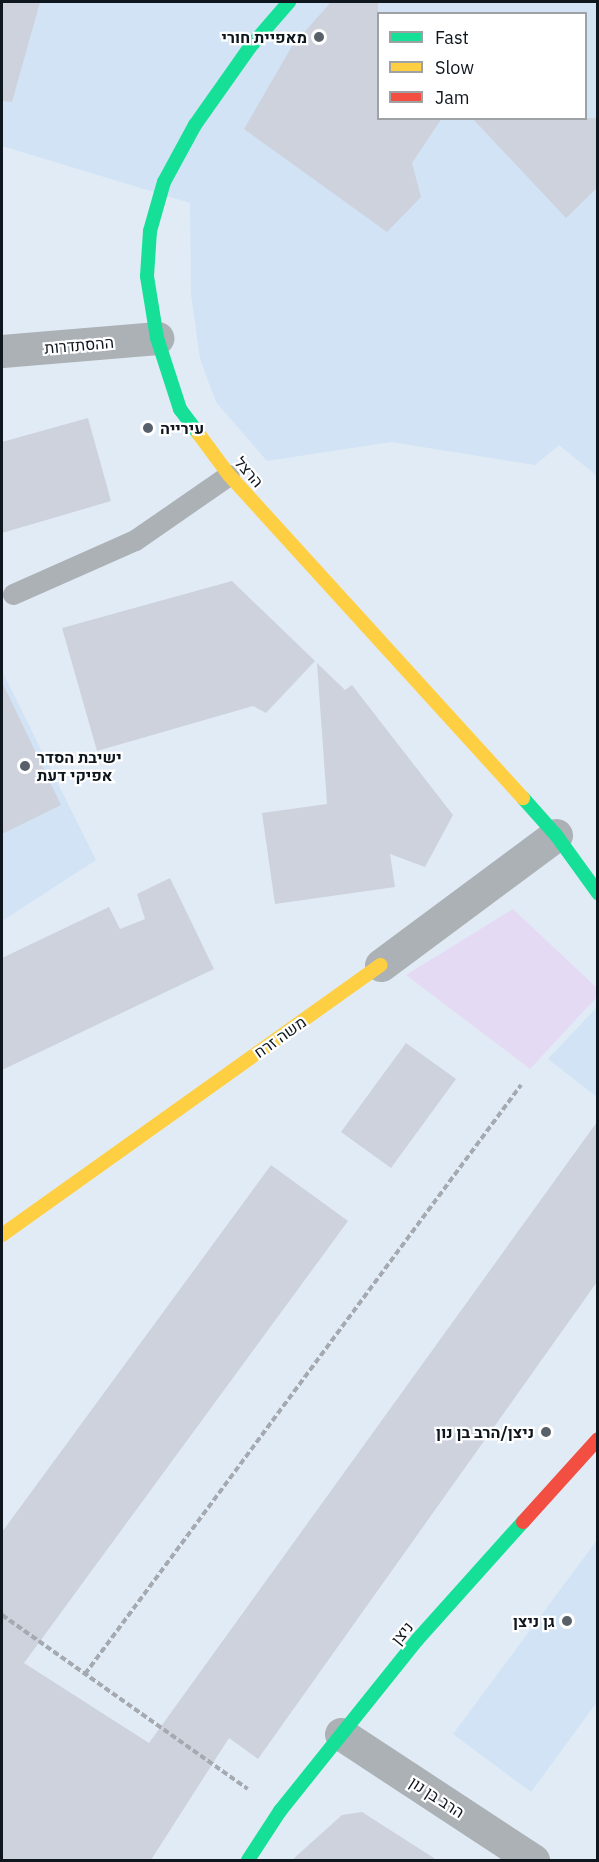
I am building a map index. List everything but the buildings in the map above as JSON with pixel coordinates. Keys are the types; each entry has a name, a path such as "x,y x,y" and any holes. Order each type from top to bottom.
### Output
{"street":[{"name":"הרצל","path":"289,2 250,47 195,125 164,182 150,231 147,276 156,338 180,409 229,475 556,835 597,893"},
{"name":"ההסתדרות","path":"2,351 156,338"},
{"name":"משה זרח","path":"2,1234 381,965 556,835"},
{"name":"ניצן","path":"248,1860 280,1811 417,1640 597,1439"},
{"name":"הרב בן נון","path":"341,1734 533,1860"}],"lane":[{"path":"13,594 135,540 229,475"}],"path":[{"path":"85,1674 521,1084"},
{"path":"2,1615 280,1811"}],"shaded area":[{"path":"2,2 597,2 597,476 559,445 535,465 391,442 267,461 216,402 200,359 191,294 190,203 2,146"},
{"name":"ישיבת הסדר אפיקי דעת","path":"2,671 96,860 2,921"},
{"path":"513,909 597,988 597,997 530,1069 406,975"},
{"path":"597,1007 597,1097 548,1059"},
{"name":"גן ניצן","path":"597,1540 597,1702 531,1792 453,1734"}],"traffic: fast":[{"path":"198,433 180,409 157,338 147,276 150,231 164,182 195,125 250,47 289,2"},
{"path":"523,798 556,835 598,893"},
{"path":"248,1860 280,1811 417,1640 523,1522"}],"traffic: slow":[{"path":"198,433 229,475 523,798"},
{"path":"2,1235 381,965"}],"traffic: jam":[{"path":"523,1522 598,1439"}],"place":[{"name":"מאפיית חורי","path":"319,37"},
{"name":"עירייה","path":"148,428"},
{"name":"ישיבת הסדר אפיקי דעת","path":"25,766"},
{"name":"ניצן/הרב בן נון","path":"546,1432"},
{"name":"גן ניצן","path":"567,1621"}]}
